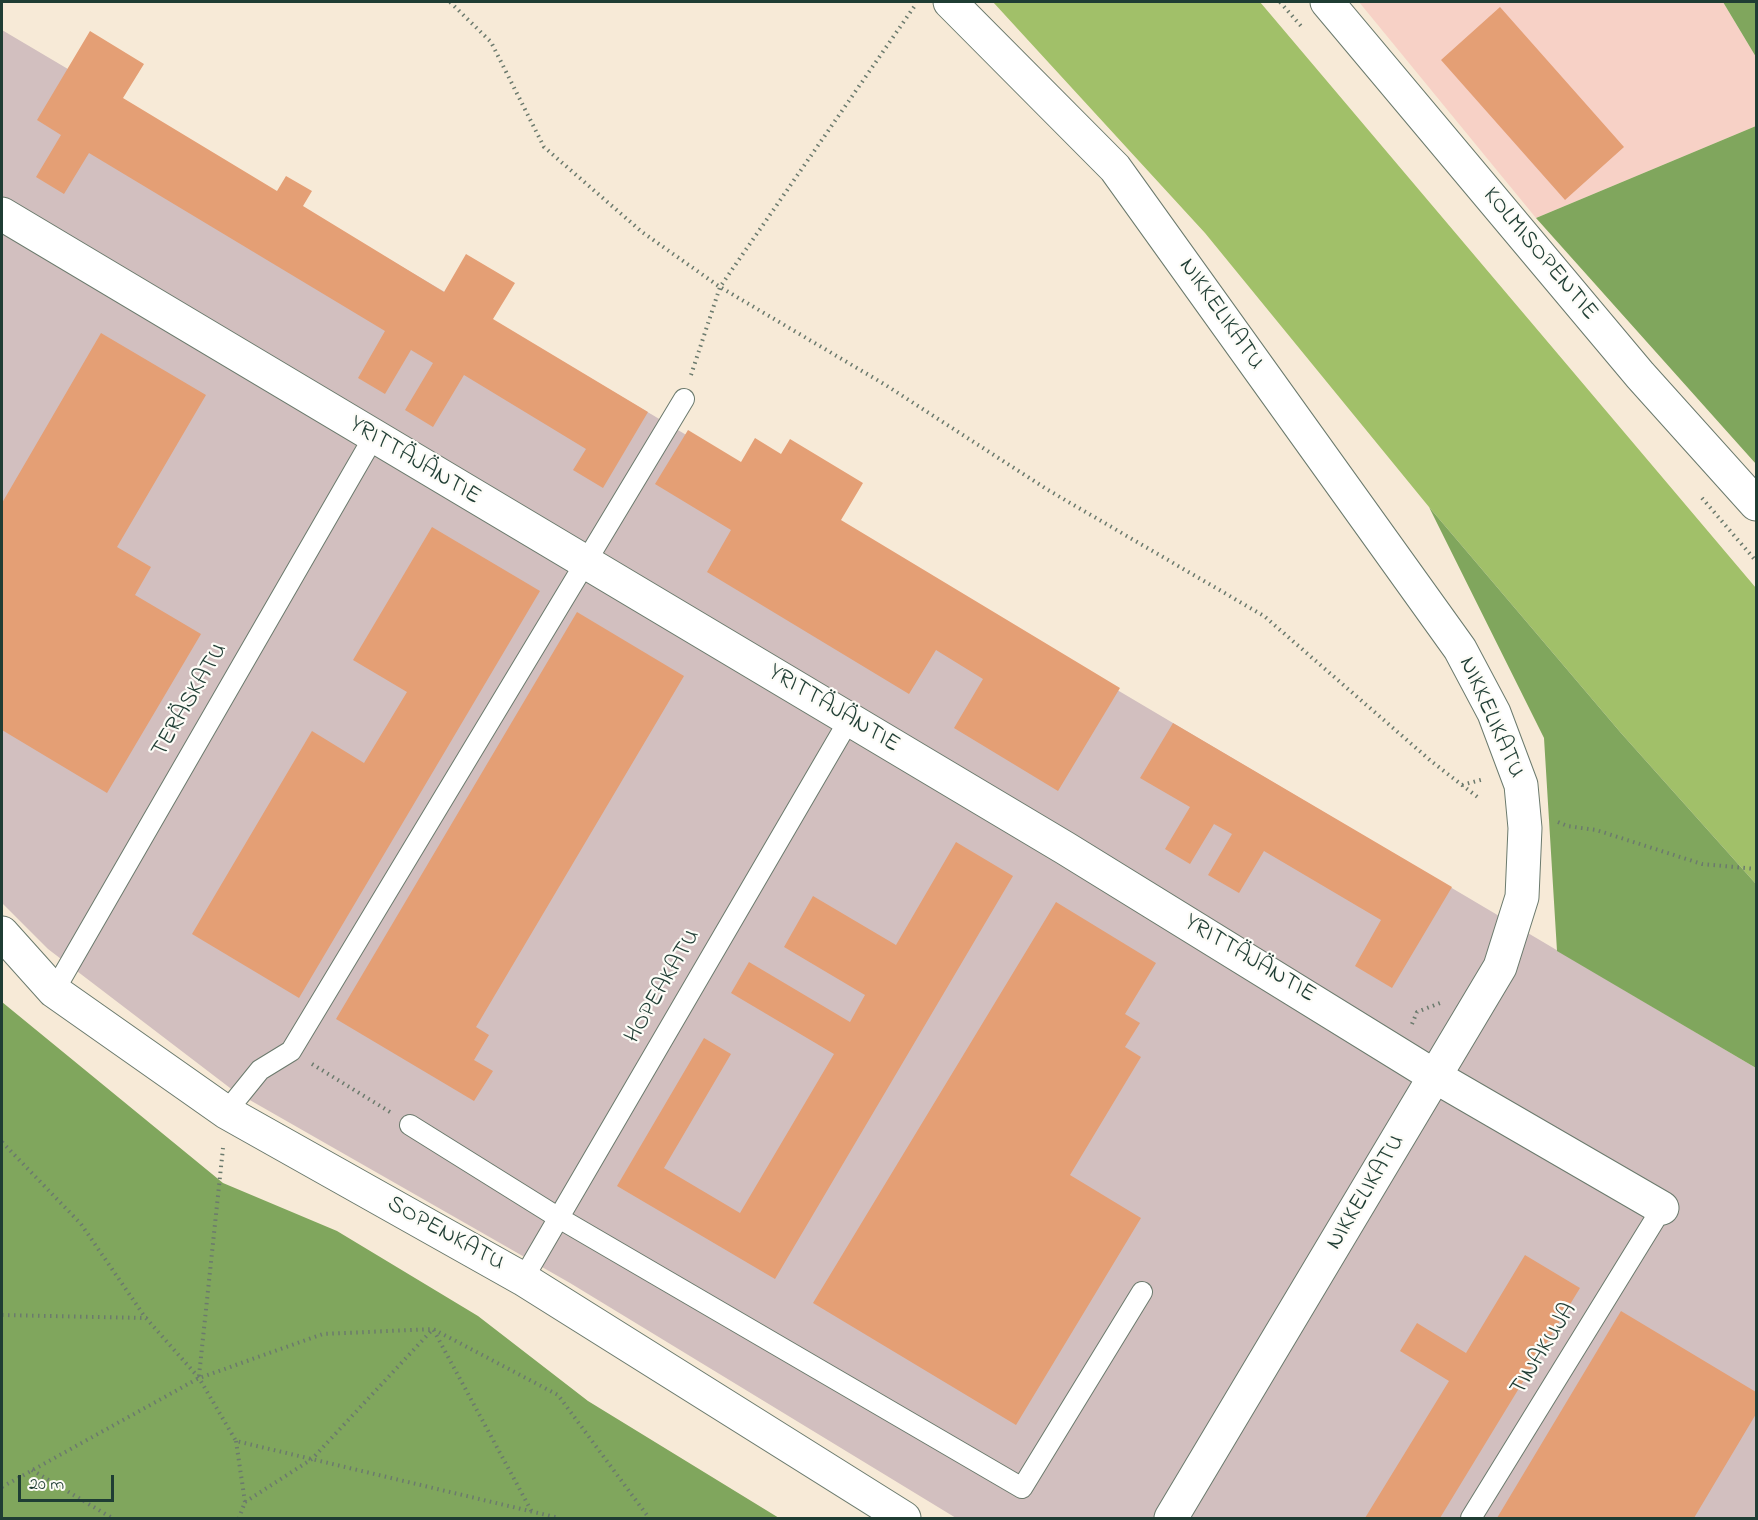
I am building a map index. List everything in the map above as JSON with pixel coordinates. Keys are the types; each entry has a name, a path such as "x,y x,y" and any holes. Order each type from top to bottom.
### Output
{"street":[{"name":"KOLMISOPENTIE","path":"1327,2 1640,375 1756,504"},
{"name":"NIKKELIKATU","path":"937,6 1115,168 1460,649 1494,713 1521,785 1525,828 1522,897 1500,967 1172,1518"},
{"name":"YRITTÄJÄNTIE","path":"4,222 1065,848 1399,1052 1436,1077 1662,1208"},
{"name":"SOPENKATU","path":"2,933 54,991 226,1112 523,1279 904,1518"}],"lane":[{"path":"226,1112 260,1070 291,1051 684,399"},
{"name":"TERÄSKATU","path":"54,991 373,438"},
{"name":"HOPEAKATU","path":"523,1279 849,720"},
{"path":"410,1125 559,1218 1022,1488 1142,1292"},
{"name":"TINAKUJA","path":"1471,1518 1662,1208"}],"path":[{"path":"450,2 490,42 544,147 642,232 720,287 884,384 1048,490 1264,616 1480,800"},
{"path":"684,399 720,287 915,2 937,6"},
{"path":"1482,768 1489,785"},
{"path":"1462,785 1486,778"},
{"path":"1551,819 1567,826 1596,830 1702,864 1756,869"},
{"path":"1399,1052 1417,1012 1450,999"},
{"path":"291,1051 410,1125"},
{"path":"199,1378 226,1112"},
{"path":"2,1142 81,1224 146,1318 199,1378 236,1441 245,1502 238,1518"},
{"path":"2,1315 146,1318"},
{"path":"245,1502 312,1459 434,1329"},
{"path":"434,1329 532,1512"},
{"path":"2,1487 199,1378 323,1334 434,1329 558,1395 649,1518"},
{"path":"236,1441 559,1518"},
{"path":"31,1470 112,1518"}],"shaded area":[{"path":"1359,2 1723,2 1756,57 1756,126 1536,218"},
{"path":"2,30 1756,1068 1756,1518 956,1518 570,1283 234,1091 48,949 2,903"}],"green space":[{"path":"993,2 1260,2 1756,588 1756,884 1621,733 1429,507 1205,233"},
{"path":"1723,2 1756,2 1756,57"},
{"path":"1756,126 1756,464 1536,218"},
{"path":"1429,507 1621,733 1756,884 1756,1068 1557,951 1544,738"},
{"path":"2,1002 223,1183 337,1231 478,1316 588,1401 779,1518 2,1518"}],"building":[{"path":"1500,7 1624,147 1565,200 1441,60"},
{"path":"90,31 144,64 123,98 277,191 286,176 312,191 303,206 444,292 466,254 515,283 493,319 648,412 603,488 573,470 586,449 464,375 433,427 405,410 433,363 411,350 385,394 358,378 385,331 89,153 64,194 36,177 61,135 37,120"},
{"path":"101,333 206,395 117,547 151,567 135,595 201,634 107,793 2,730 2,503"},
{"path":"688,430 741,462 755,438 781,454 790,439 863,483 841,520 1120,688 1058,791 954,728 983,679 936,650 909,694 707,572 731,530 655,484"},
{"path":"432,527 540,591 299,998 192,934 312,731 364,763 407,692 353,660"},
{"path":"577,612 684,676 476,1027 489,1035 474,1060 493,1071 474,1101 336,1019"},
{"path":"1173,723 1452,887 1392,988 1355,966 1381,920 1264,851 1239,893 1208,875 1232,834 1214,824 1190,864 1165,849 1190,807 1140,778"},
{"path":"956,842 1013,876 775,1279 617,1186 704,1038 731,1054 664,1168 740,1213 834,1054 731,993 749,962 850,1022 865,995 784,947 813,896 896,945"},
{"path":"1056,902 1156,963 1125,1014 1140,1023 1125,1047 1141,1057 1070,1175 1141,1218 1016,1425 813,1303"},
{"path":"1525,1255 1580,1288 1440,1518 1365,1518 1449,1381 1400,1351 1417,1323 1466,1353"},
{"path":"1621,1311 1756,1392 1756,1414 1694,1518 1497,1518"}]}
